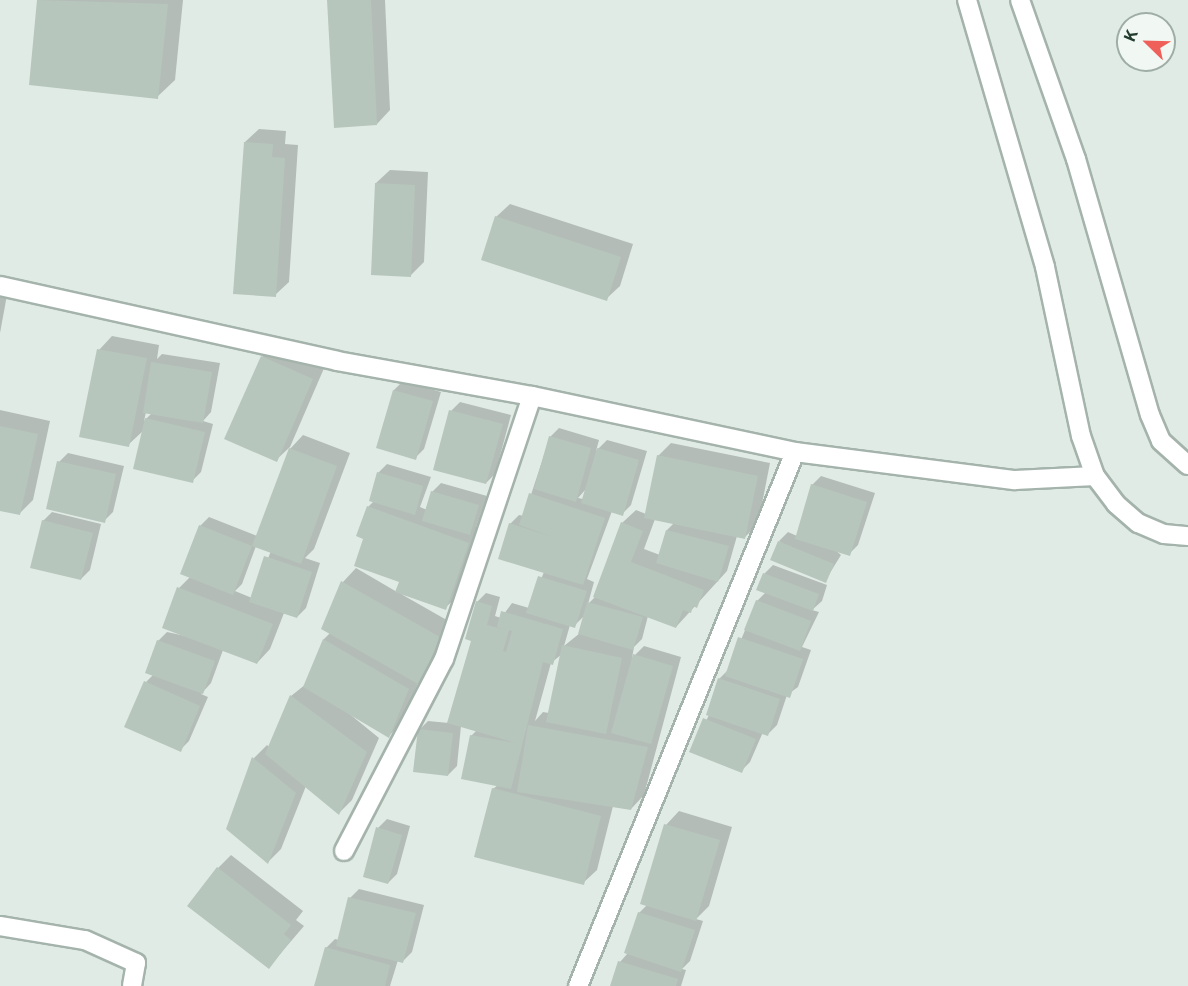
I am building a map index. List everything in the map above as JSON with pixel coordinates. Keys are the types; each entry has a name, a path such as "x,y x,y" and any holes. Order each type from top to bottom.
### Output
{"street":[{"path":"967,0 1045,267 1082,436 1095,476 1116,504 1138,523 1164,534 1188,536"},
{"path":"1020,0 1076,159 1150,415 1161,441 1188,465"},
{"path":"0,286 337,361 532,396 795,452 1015,480 1095,476"},
{"path":"344,851 444,659 532,396"},
{"path":"578,986 795,452"},
{"path":"0,926 17,926 86,940 136,963 132,986"}],"building":[{"path":"37,0 168,4 158,99 29,85"},
{"path":"327,0 371,0 377,125 334,128"},
{"path":"244,142 273,144 272,157 285,158 276,297 233,294"},
{"path":"375,183 415,185 411,277 371,275"},
{"path":"495,216 621,257 607,301 481,260"},
{"path":"97,349 147,358 129,447 79,437"},
{"path":"261,356 313,379 277,462 224,439"},
{"path":"151,362 212,372 203,423 143,413"},
{"path":"393,390 433,401 416,460 376,448"},
{"path":"449,410 503,424 486,484 433,470"},
{"path":"145,418 205,432 193,483 133,469"},
{"path":"0,426 38,434 20,515 0,511"},
{"path":"549,436 591,448 576,502 534,489"},
{"path":"289,448 337,466 301,564 252,546"},
{"path":"597,448 639,460 623,516 581,503"},
{"path":"657,455 758,476 745,539 644,518"},
{"path":"57,461 116,474 105,523 46,509"},
{"path":"377,472 423,486 415,515 369,501"},
{"path":"811,484 867,502 850,556 795,539"},
{"path":"431,491 479,505 470,535 422,521"},
{"path":"529,493 605,518 583,585 498,559 509,523 556,538 519,525"},
{"path":"367,506 469,543 446,610 395,592 399,582 354,566 363,539 356,536"},
{"path":"42,520 93,533 81,580 30,568"},
{"path":"621,522 643,531 631,562 704,590 697,608 693,606 691,613 683,610 676,628 593,597"},
{"path":"199,525 252,546 233,595 180,574"},
{"path":"666,530 729,546 718,582 656,563"},
{"path":"778,541 834,564 826,583 770,560"},
{"path":"264,556 312,572 297,618 249,602"},
{"path":"763,573 819,594 813,611 756,590"},
{"path":"538,576 587,591 575,628 526,613"},
{"path":"341,581 440,637 420,685 321,629"},
{"path":"177,587 273,624 257,664 162,628"},
{"path":"756,600 811,621 800,651 744,630"},
{"path":"476,601 492,606 487,625 506,630 497,627 501,611 563,629 553,665 543,662 511,789 461,779 470,735 516,743 447,723 471,641 465,639","holes":["509,630 512,631 506,652 503,651"]},
{"path":"587,602 643,617 633,650 578,634"},
{"path":"738,637 803,659 790,698 725,676"},
{"path":"323,639 409,689 389,738 303,687"},
{"path":"157,640 215,661 203,694 145,673"},
{"path":"562,645 622,658 606,734 546,722"},
{"path":"633,654 673,666 651,744 611,733"},
{"path":"718,678 780,699 768,736 706,715"},
{"path":"144,681 200,706 181,752 124,727"},
{"path":"290,695 367,752 339,815 265,754"},
{"path":"703,718 756,739 742,773 689,752"},
{"path":"528,725 648,747 631,810 517,792"},
{"path":"418,729 453,733 448,776 413,772"},
{"path":"252,757 296,793 268,864 226,829"},
{"path":"492,788 601,816 584,885 474,857"},
{"path":"664,824 720,840 696,921 640,904"},
{"path":"376,827 402,835 388,884 363,877"},
{"path":"217,867 291,925 284,934 291,940 269,969 187,906"},
{"path":"348,897 416,913 403,963 336,946"},
{"path":"638,912 695,930 681,972 624,953"},
{"path":"325,947 390,965 385,986 314,986"},
{"path":"618,961 678,979 676,986 610,986"}]}
